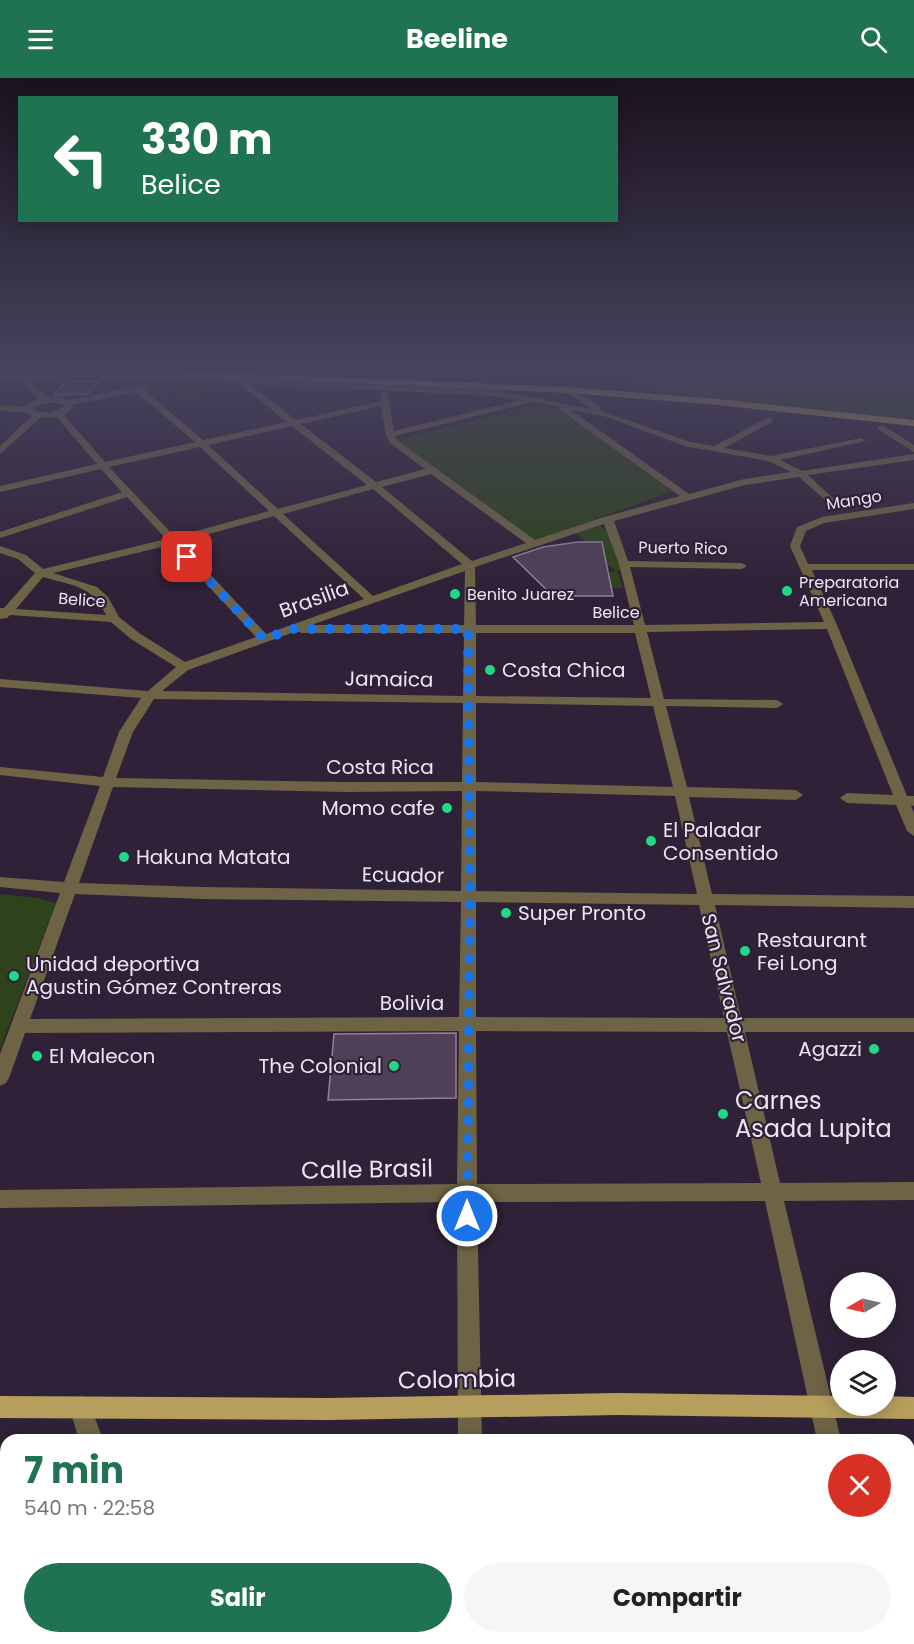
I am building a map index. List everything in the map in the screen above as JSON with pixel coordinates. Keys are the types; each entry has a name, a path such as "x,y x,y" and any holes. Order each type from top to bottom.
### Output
{"main road":[{"name":"Colombia","path":"0,1407 328,1409 618,1404 914,1408"}],"street":[{"path":"82,441 264,639"},
{"path":"199,441 371,600"},
{"path":"0,489 215,441"},
{"path":"318,441 470,565 468,629 470,897 467,1024 470,1434"},
{"path":"394,441 534,543"},
{"path":"608,441 687,497"},
{"path":"680,441 713,450 771,459 800,473 833,504"},
{"path":"713,450 730,441"},
{"path":"771,459 861,441"},
{"name":"Brasilia","path":"0,1078 126,732 136,711 149,695 184,667 470,565 608,519 744,482 914,458"},
{"path":"2,614 41,573 172,541 433,470"},
{"path":"0,535 129,494"},
{"name":"Mango","path":"803,567 795,546 801,530 822,520 914,506"},
{"name":"San Salvador","path":"608,519 624,564 681,791 828,1434"},
{"path":"0,549 22,557 41,573 93,589 104,599 114,619"},
{"name":"Puerto Rico","path":"624,564 742,566"},
{"path":"914,567 803,567 831,625 908,801 914,831"},
{"name":"Belice","path":"2,614 114,619 184,667"},
{"name":"Belice","path":"293,629 641,629 831,625"},
{"name":"Jamaica","path":"0,682 149,695 777,704"},
{"name":"Costa Rica","path":"0,771 109,782 345,787 468,786 796,795"},
{"path":"847,798 908,801"},
{"name":"Ecuador","path":"0,882 69,888 470,897 914,902"},
{"name":"Bolivia","path":"19,1026 914,1025"},
{"name":"Calle Brasil","path":"0,1199 467,1193 914,1191"},
{"path":"80,1407 90,1434"}],"green space":[{"path":"397,441 603,441 675,490 536,541"},
{"path":"600,526 611,534 622,570 617,571 623,588 596,588 589,578 615,571 576,533"},
{"name":"Unidad deportiva Agustin Gómez Contreras","path":"0,894 38,898 56,903 0,1049"}],"building":[{"path":"578,542 602,542 613,596 553,596 513,557 543,547"},
{"name":"The Colonial","path":"456,1033 456,1098 328,1100 334,1034"}],"place":[{"name":"Preparatoria Americana","path":"787,591"},
{"name":"Benito Juarez","path":"455,594"},
{"name":"Costa Chica","path":"490,670"},
{"name":"Momo cafe","path":"447,808"},
{"name":"El Paladar Consentido","path":"651,841"},
{"name":"Hakuna Matata","path":"124,857"},
{"name":"Super Pronto","path":"506,913"},
{"name":"Restaurant Fei Long","path":"745,951"},
{"name":"Unidad deportiva Agustin Gómez Contreras","path":"14,976"},
{"name":"Agazzi","path":"874,1049"},
{"name":"El Malecon","path":"37,1056"},
{"name":"The Colonial","path":"394,1066"},
{"name":"Carnes Asada Lupita","path":"723,1114"}],"route":[{"path":"187,557 264,639 293,629 468,629 470,897 467,1024 467,1216"}]}
